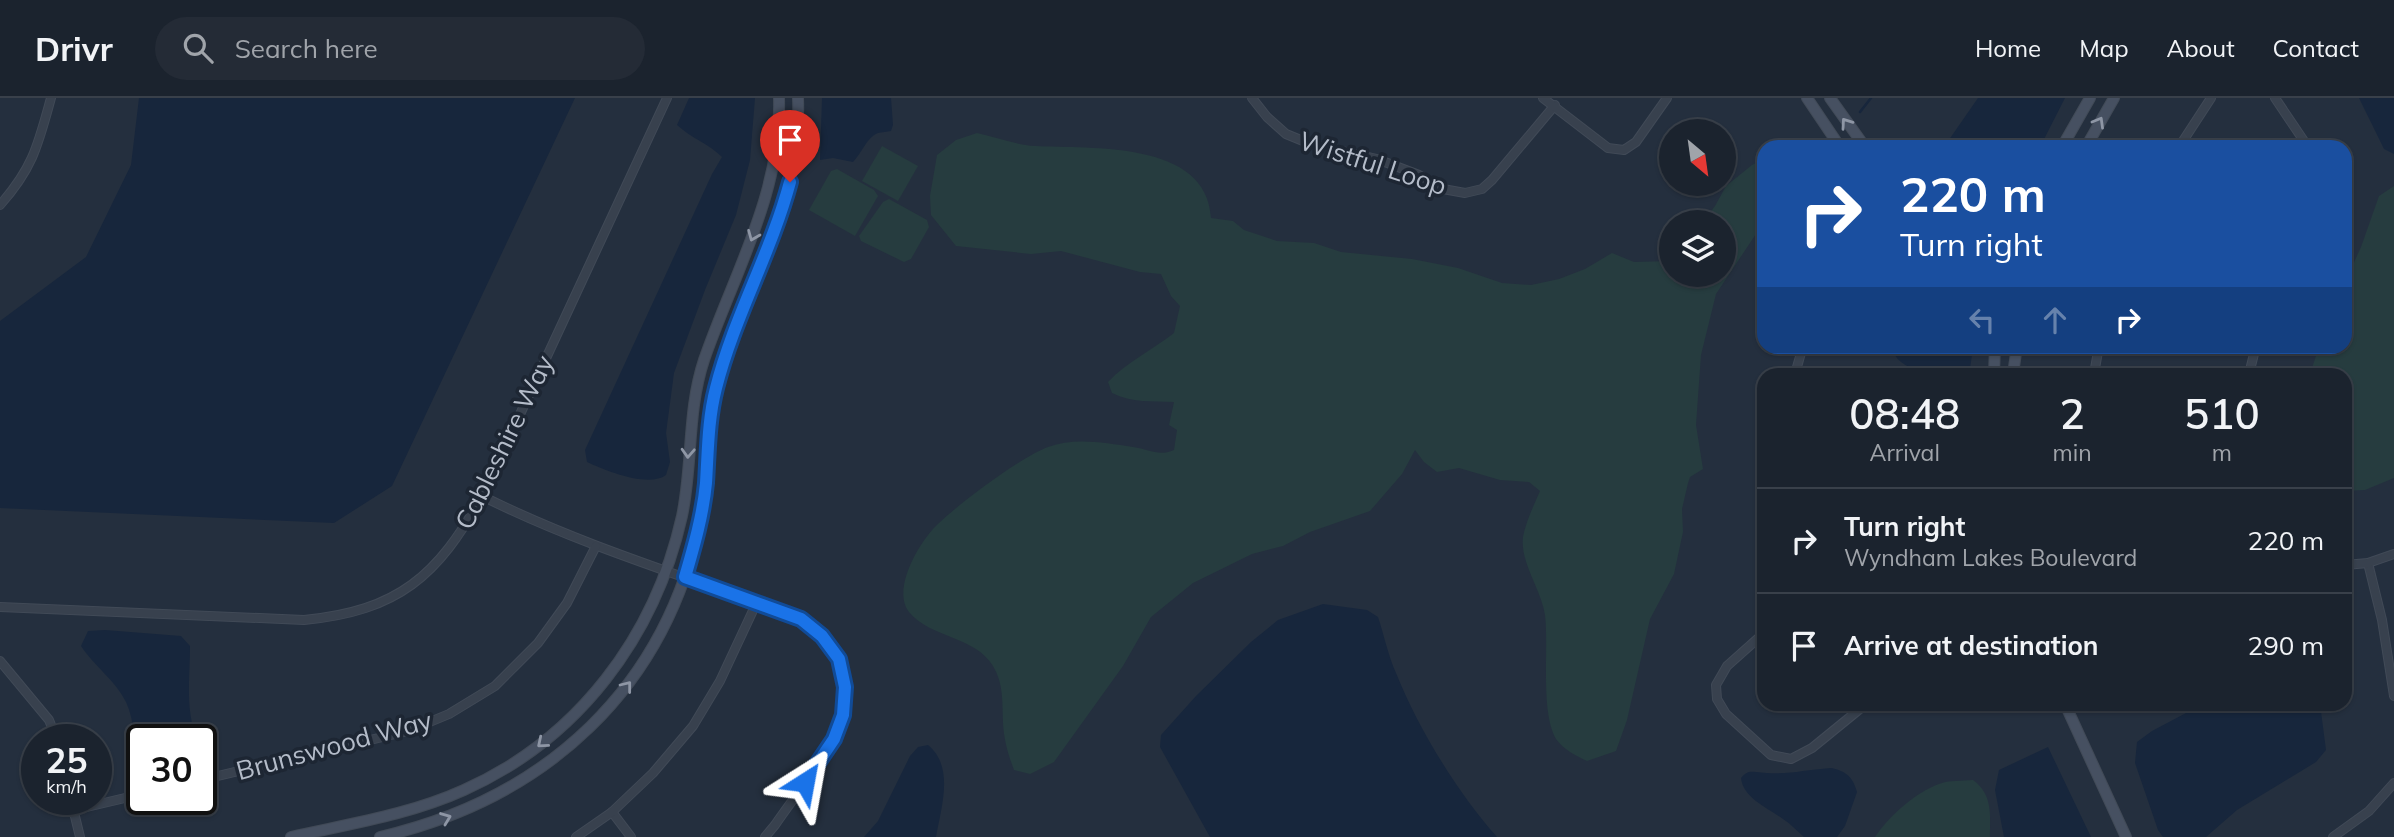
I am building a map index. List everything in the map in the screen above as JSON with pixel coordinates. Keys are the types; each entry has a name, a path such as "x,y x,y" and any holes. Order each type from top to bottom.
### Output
{"street":[{"path":"0,205 18,184 36,152 51,98"},
{"name":"Cableshire Way","path":"0,607 304,620 351,614 401,592 433,567 457,538 482,496 667,98"},
{"path":"291,837 409,810 463,791 533,751 595,694 616,668 648,616 667,571 682,514 691,417 704,361 763,210 777,142 779,98"},
{"path":"380,837 436,822 471,808 545,766 608,709 632,679 666,622 685,577 701,516 706,485 708,433 722,366 780,218 790,182 797,145 798,98"},
{"name":"Wistful Loop","path":"1252,98 1267,117 1286,134 1308,143 1377,159 1443,189 1465,193 1482,189 1492,180 1555,105"},
{"path":"1543,98 1608,148 1624,150 1636,142 1667,98"},
{"path":"1807,98 1835,140"},
{"path":"1830,98 1860,140"},
{"path":"2066,140 2090,98"},
{"path":"2089,140 2114,98"},
{"path":"2184,140 2211,98"},
{"path":"2275,98 2303,140"},
{"path":"763,210 780,218"},
{"path":"482,496 596,546 801,619 822,636 839,659 845,687 843,715 834,739 765,837"},
{"name":"Brunswood Way","path":"217,776 408,731 449,714 495,686 538,643 567,603 596,546"},
{"path":"2352,564 2368,563 2394,554"},
{"path":"2368,563 2382,621 2394,696"},
{"path":"576,837 612,813 653,773 693,726 720,681 757,602"},
{"path":"1757,639 1727,666 1716,685 1717,699 1726,714 1770,755 1791,759 1812,748 1857,711"},
{"path":"0,661 51,724"},
{"path":"2069,711 2126,837"},
{"path":"2333,837 2369,811 2394,783"},
{"path":"612,813 631,837"},
{"path":"75,815 80,837"}],"green space":[{"path":"977,133 1028,145 1142,154 1168,162 1190,174 1205,193 1211,218 1233,221 1244,230 1277,241 1314,243 1341,252 1412,259 1458,268 1502,283 1531,285 1559,279 1585,269 1612,253 1634,262 1659,261 1659,287 1721,287 1716,294 1701,355 1696,425 1703,469 1690,477 1688,483 1682,509 1683,532 1674,574 1650,619 1627,720 1616,751 1587,761 1562,746 1551,727 1547,696 1545,615 1523,547 1526,525 1540,491 1529,482 1500,480 1459,468 1437,472 1424,462 1415,450 1402,474 1370,511 1310,532 1283,546 1252,554 1193,583 1151,617 1123,666 1054,762 1030,774 1014,770 1005,741 1002,694 997,673 985,656 975,649 928,627 909,612 903,591 910,565 924,541 949,514 976,492 1036,452 1069,442 1133,447 1158,453 1174,450 1177,430 1169,425 1174,402 1142,401 1120,396 1112,393 1108,382 1131,362 1174,333 1180,306 1171,296 1161,274 1140,272 1061,251 1031,254 956,246 931,215 930,196 937,155 956,140"},
{"path":"882,146 918,166 898,201 862,181"},
{"path":"1757,162 1757,232 1736,264 1736,210 1712,210 1720,196 1736,196 1736,178"},
{"path":"837,169 874,190 878,196 855,236 809,210 831,171"},
{"path":"2394,186 2394,478 2365,490 2352,491 2352,368 2312,368 2317,354 2352,354 2352,267 2379,196"},
{"path":"889,199 927,220 929,227 911,259 904,262 861,241 859,236 883,202"},
{"path":"1973,780 1987,799 1990,837 1875,837 1896,813 1921,793 1951,781"}],"water":[{"path":"139,98 575,98 392,486 334,523 0,508 0,321 86,257 131,165"},
{"path":"689,98 755,98 750,160 736,215 674,373 666,433 670,462 666,475 659,479 639,479 587,462 585,450 722,157 677,125"},
{"path":"822,98 891,98 891,131 874,135 853,162 833,158 820,160"},
{"path":"1978,98 2065,98 2044,140 1949,140"},
{"path":"2359,98 2394,98 2394,154 2384,149"},
{"path":"1895,354 1972,354 1970,368 1912,368"},
{"path":"1323,604 1367,610 1378,617 1393,666 1427,737 1467,800 1497,837 1210,837 1160,747 1161,735 1196,696 1251,642 1278,620"},
{"path":"88,631 181,636 190,646 189,682 192,724 132,724 126,702 117,687 81,646"},
{"path":"2190,711 2321,711 2326,750 2316,762 2237,810 2206,837 2163,837 2158,830 2135,763 2137,742"},
{"path":"928,745 936,754 944,776 943,801 936,837 864,837 878,821 910,756 918,747"},
{"path":"2048,747 2091,837 2004,837 1995,790 1999,770"},
{"path":"1831,768 1848,776 1857,792 1845,826 1837,837 1804,837 1751,797 1741,778 1749,772 1785,773"}],"waterway":[{"path":"1860,112 1871,98"}],"route":[{"path":"790,182 780,218 717,383 708,433 706,485 701,516 685,577 801,619 822,636 839,659 845,687 843,715 834,739 805,782"}]}
